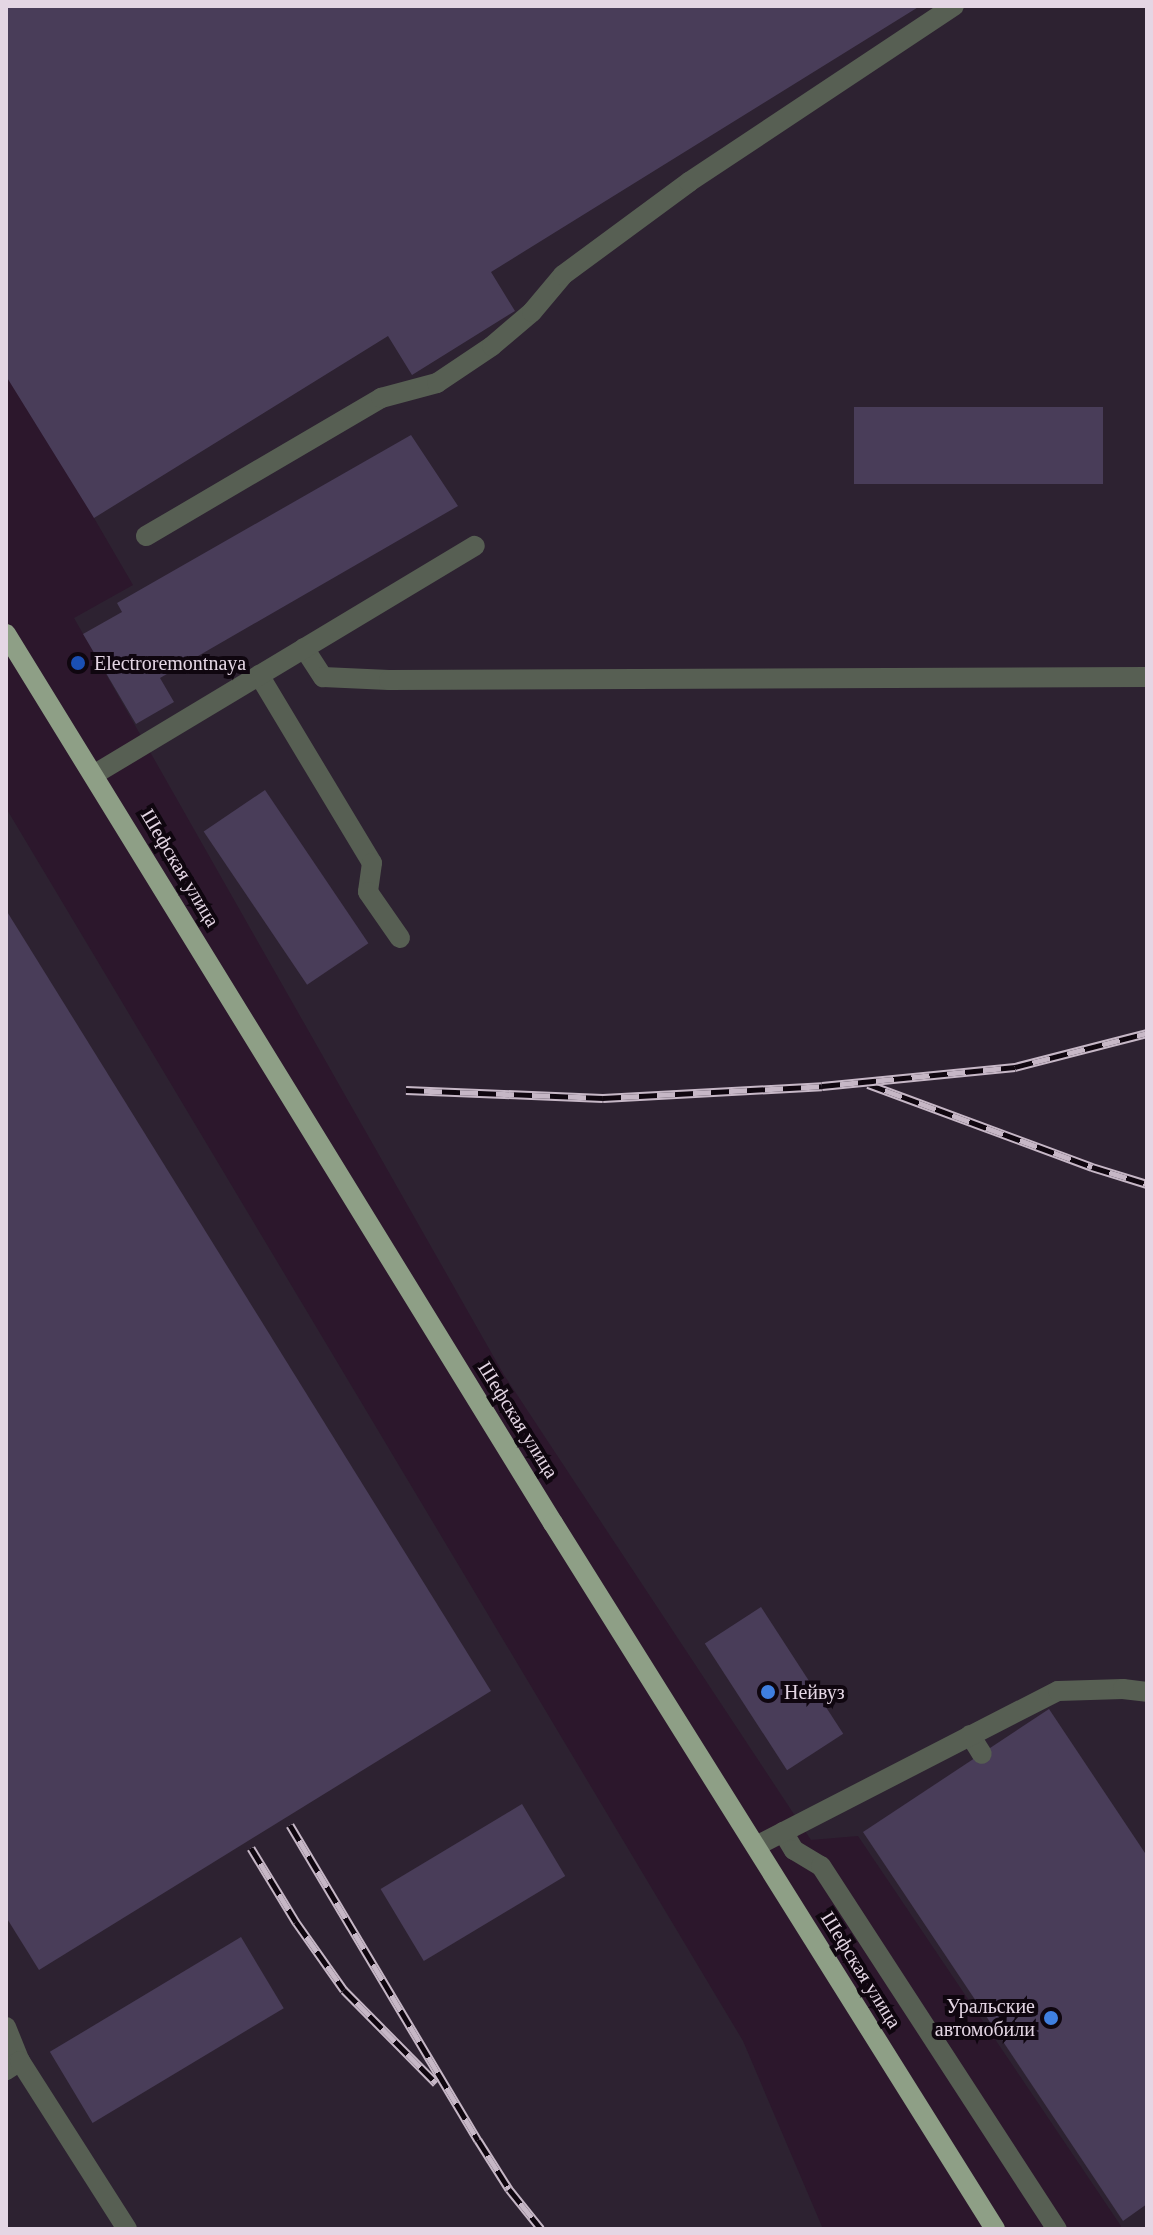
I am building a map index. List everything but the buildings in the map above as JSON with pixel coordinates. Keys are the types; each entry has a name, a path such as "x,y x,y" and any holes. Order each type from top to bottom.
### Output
{"main road":[{"name":"Шефская улица","path":"6,634 95,774 536,1496 995,2229"}],"lane":[{"path":"146,536 381,398 437,383 532,312 563,275 689,182 954,6"},
{"path":"95,774 475,546"},
{"path":"304,648 323,677 389,680 1147,677"},
{"path":"259,675 372,863 368,892 400,938"},
{"path":"756,1846 1058,1691 1123,1689 1147,1692"},
{"path":"970,1735 982,1754"},
{"path":"783,1832 794,1850 821,1866 1057,2229"},
{"path":"6,2027 13,2066 127,2229"}],"shaded area":[{"path":"6,6 1147,6 1147,2229 1120,2229 1121,2226 858,1836 811,1840 504,1375 74,618 133,585 94,518"},
{"path":"6,808 743,2041 823,2229 6,2229"}],"railway":[{"path":"406,1090 603,1098 822,1086 1015,1067 1147,1033"},
{"path":"868,1084 1092,1167 1147,1184"},
{"path":"290,1825 478,2140 509,2189 541,2229"},
{"path":"251,1848 296,1922 344,1990 436,2083"}],"place":[{"name":"Electroremontnaya","path":"78,663"},
{"name":"Нейвуз","path":"768,1692"},
{"name":"Уральские автомобили","path":"1051,2018"}]}
